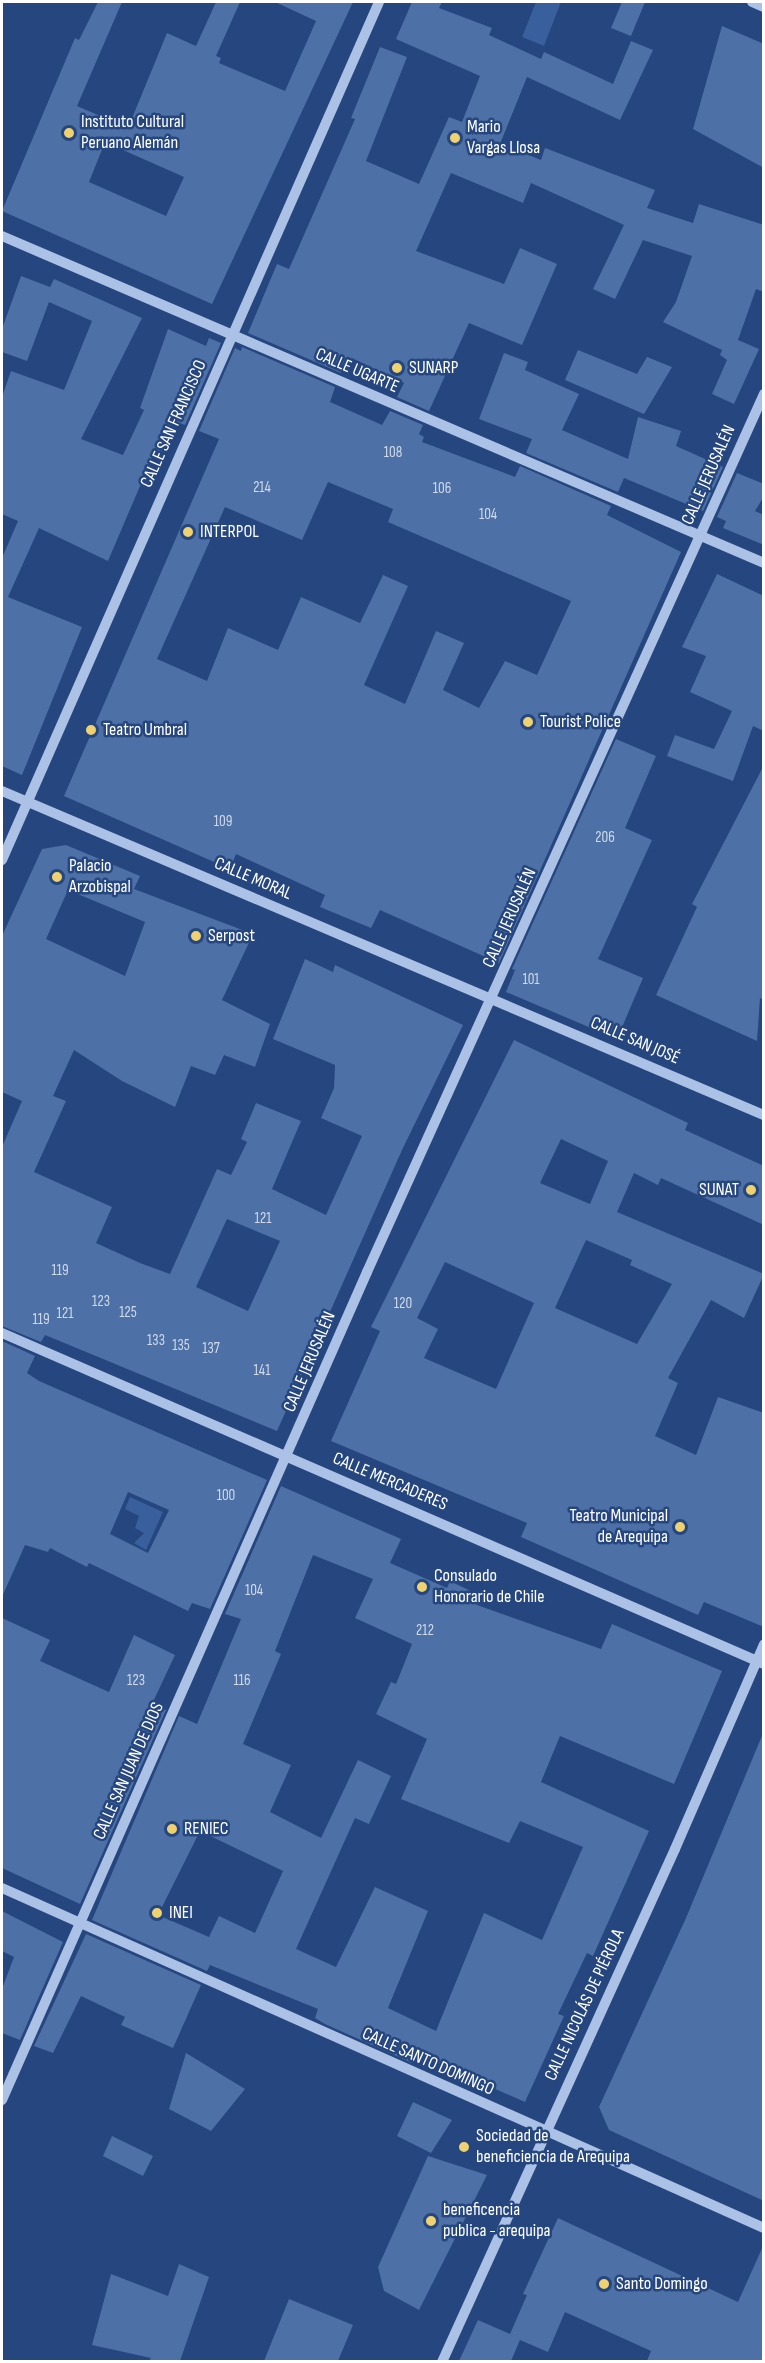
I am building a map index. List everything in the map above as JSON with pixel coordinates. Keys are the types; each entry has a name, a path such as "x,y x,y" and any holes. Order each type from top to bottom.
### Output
{"street":[{"name":"CALLE SAN FRANCISCO","path":"2,860 379,2"},
{"path":"752,2 764,6"},
{"name":"CALLE UGARTE","path":"2,236 764,563"},
{"name":"CALLE JERUSALÉN","path":"287,1456 764,394"},
{"name":"CALLE MORAL","path":"2,791 493,998"},
{"name":"CALLE SAN JOSÉ","path":"493,998 764,1115"},
{"name":"CALLE MERCADERES","path":"2,1333 760,1663"},
{"name":"CALLE SAN JUAN DE DIOS","path":"2,2100 287,1456"},
{"name":"CALLE NICOLÁS DE PIÉROLA","path":"442,2361 544,2132 760,1663 764,1644"},
{"name":"CALLE SANTO DOMINGO","path":"2,1888 79,1925 764,2228"}],"shaded area":[{"path":"536,2 561,2 544,46 522,37"},
{"path":"130,1497 163,1512 146,1550 134,1543 144,1533 135,1528 139,1516 125,1509"}],"building":[{"path":"98,2 122,2 77,106 128,128 167,33 196,46 216,2 240,2 216,56 221,58 219,63 285,91 316,21 275,2 353,2 212,304 2,211 75,38 79,40","holes":["105,142 184,177 166,216 89,182"]},
{"path":"412,2 442,2 439,8 492,28 489,35 541,59 544,52 613,84 631,41 653,50 620,120 527,77 500,144 541,160 545,148 655,190 647,208 693,223 699,204 764,225 764,292 756,289 738,340 759,349 734,404 712,394 727,360 720,355 722,350 663,322 676,302 692,256 643,240 615,299 593,289 624,225 531,183 523,203 451,173 416,251 504,284 520,248 557,264 522,345 469,323 429,411 397,397 404,383 352,358 350,363 345,361 341,373 248,333 277,264 289,269 355,119 351,118 380,47 407,57 366,161 419,184 449,117 462,122 480,76 396,39"},
{"path":"622,2 645,2 631,36 611,28"},
{"path":"722,26 764,44 764,168 693,129"},
{"path":"21,276 50,287 54,279 142,318 81,439 123,455 144,410 140,408 168,329 206,346 209,338 221,343 185,425 174,421 162,453 155,451 108,561 39,528 8,597 82,627 22,775 2,766 2,558 18,521 2,514 2,397 11,371 64,390 92,321 49,302 27,361 2,352 2,329"},
{"path":"242,347 335,387 330,402 382,425 390,411 423,425 419,434 424,437 422,442 515,477 520,466 611,506 607,515 681,552 499,963 380,910 371,928 320,907 325,895 236,854 230,869 64,796 219,439 199,431 235,348 241,351","holes":["328,482 393,509 388,522 571,601 537,675 505,661 479,708 443,690 464,643 436,631 405,704 364,685 408,586 383,575 360,623 301,597 278,650 228,628 207,681 157,659 225,507 302,540"]},
{"path":"578,350 637,374 647,357 672,367 644,414 565,380"},
{"path":"504,353 528,362 525,370 579,394 562,430 628,459 638,417 681,431 676,446 723,467 703,511 624,478 618,492 526,453 532,439 479,419"},
{"path":"737,473 764,484 764,496 755,511 764,515 764,545 723,528 726,521 717,517"},
{"path":"717,574 764,596 764,731 753,726 733,781 667,756 675,735 714,749 732,711 690,692 706,656 682,647"},
{"path":"616,739 656,756 625,828 652,840 598,959 643,978 617,1039 506,992 515,970 512,969"},
{"path":"764,765 764,1000 760,998 757,1041 656,995 697,907 692,904"},
{"path":"66,845 140,876 134,889 253,934 222,1000 270,1024 255,1067 224,1055 215,1075 191,1066 175,1107 122,1081 74,1050 53,1096 66,1101 34,1172 112,1207 96,1243 140,1263 170,1274 217,1169 231,1175 247,1142 241,1139 256,1103 301,1121 272,1189 326,1215 362,1136 321,1118 334,1088 335,1065 273,1039 305,959 333,972 335,965 463,1025 402,1150 277,1431 45,1335 41,1342 2,1326 2,1147 22,1101 2,1092 2,936 42,849","holes":["68,890 145,922 125,976 46,939","227,1219 280,1241 248,1311 196,1287"]},
{"path":"514,1040 688,1123 685,1130 764,1166 764,1225 661,1178 658,1185 634,1173 617,1212 764,1274 744,1318 711,1300 668,1378 678,1383 655,1436 696,1455 718,1397 764,1413 764,1627 704,1602 698,1615 521,1537 527,1523 331,1441 380,1331 371,1327","holes":["561,1139 608,1161 590,1204 540,1183","586,1240 632,1260 630,1265 672,1284 637,1344 555,1308","445,1262 534,1303 496,1389 424,1358 438,1329 417,1318"]},
{"path":"2,1341 35,1356 27,1373 39,1381 267,1480 210,1609 192,1603 188,1611 89,1563 87,1567 50,1548 48,1552 25,1545 2,1597","holes":["128,1492 169,1510 148,1553 110,1534"]},
{"path":"281,1486 401,1539 390,1563 447,1588 450,1581 481,1596 477,1605 601,1649 612,1624 722,1671 674,1784 560,1736 541,1782 649,1831 593,1956 587,1953 558,2014 564,2016 525,2102 416,2054 412,2063 325,2024 315,2018 318,2009 210,1965 207,1971 92,1920 179,1716 197,1724 241,1619 225,1614","holes":["313,1555 373,1579 355,1618 412,1644 396,1684 391,1682 376,1714 427,1739 401,1799 509,1843 520,1821 583,1847 542,1940 484,1913 436,2031 388,2008 428,1911 375,1887 336,1967 296,1949 355,1818 369,1824 391,1776 358,1760 321,1838 270,1812 291,1765 243,1744 281,1654 275,1651","200,1831 283,1871 255,1933 219,1916 209,1937 158,1915"]},
{"path":"2,1618 50,1640 40,1661 109,1692 134,1635 175,1655 152,1704 166,1710 80,1904 2,1868"},
{"path":"764,1731 764,2201 609,2130 599,2107 686,1918"},
{"path":"2,1911 63,1942 20,2040 2,2033 2,1989 14,1957 2,1951"},
{"path":"86,1934 201,1985 173,2048 121,2025 125,2017 81,1996 53,2053 34,2046"},
{"path":"186,2053 245,2089 211,2131 169,2109"},
{"path":"413,2102 452,2120 431,2153 397,2136"},
{"path":"112,2136 153,2156 143,2176 103,2156"},
{"name":"beneficencia publica - arequipa","path":"428,2156 487,2175 419,2310 384,2291 378,2267"},
{"path":"558,2218 738,2302 764,2244 764,2361 647,2361 651,2351 565,2312 548,2352 520,2340 511,2361 459,2361 478,2320 510,2334 527,2295 523,2294"},
{"path":"179,2264 209,2277 180,2361 149,2361 151,2358 92,2345 111,2274 168,2296"},
{"path":"289,2299 353,2325 338,2361 264,2361"}],"place":[{"name":"Instituto Cultural Peruano Alemán","path":"69,133"},
{"name":"Mario Vargas Llosa","path":"455,138"},
{"name":"SUNARP","path":"397,368"},
{"name":"INTERPOL","path":"188,532"},
{"name":"Tourist Police","path":"528,722"},
{"name":"Teatro Umbral","path":"91,730"},
{"name":"Palacio Arzobispal","path":"57,877"},
{"name":"Serpost","path":"196,936"},
{"name":"SUNAT","path":"751,1190"},
{"name":"Teatro Municipal de Arequipa","path":"680,1527"},
{"name":"Consulado Honorario de Chile","path":"422,1587"},
{"name":"RENIEC","path":"172,1829"},
{"name":"INEI","path":"157,1913"},
{"name":"Sociedad de beneficiencia de Arequipa","path":"464,2147"},
{"name":"beneficencia publica - arequipa","path":"431,2221"},
{"name":"Santo Domingo","path":"604,2284"}]}
